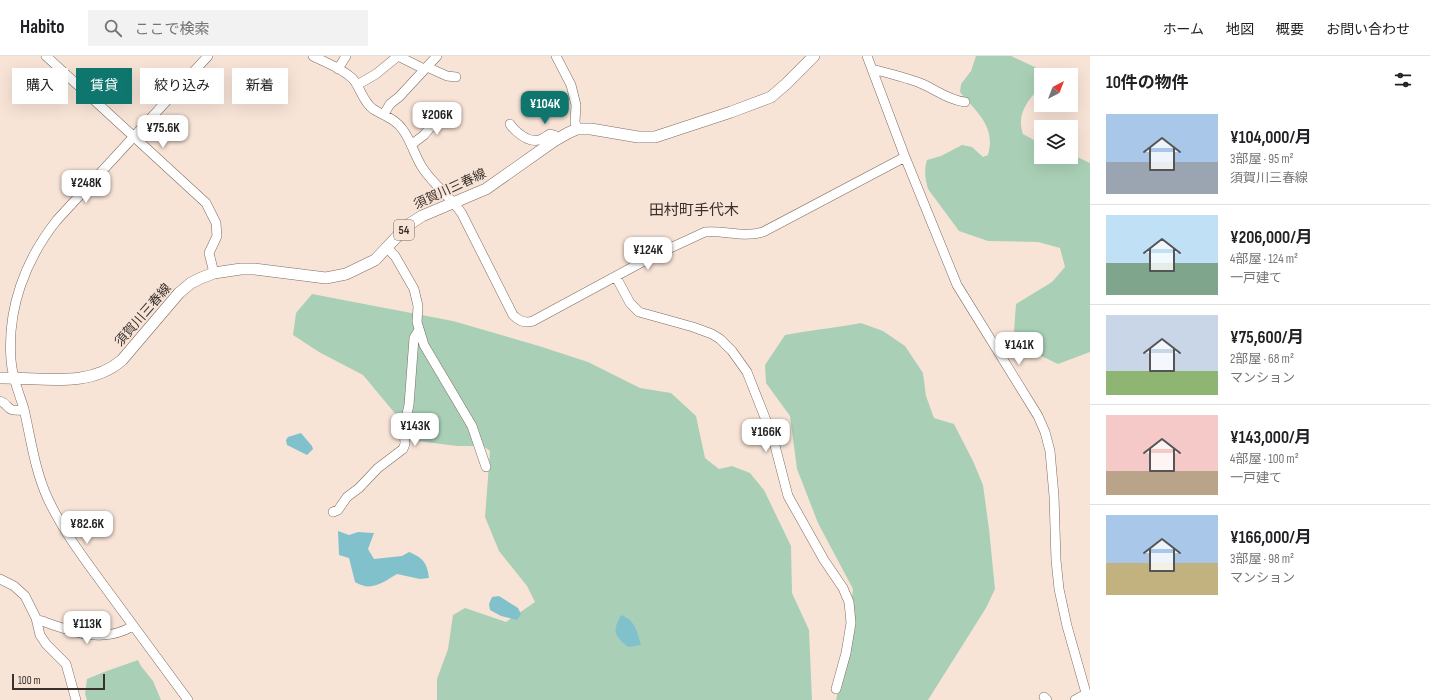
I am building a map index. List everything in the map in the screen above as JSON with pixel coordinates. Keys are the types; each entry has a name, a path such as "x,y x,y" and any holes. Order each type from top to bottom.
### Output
{"main road":[{"path":"577,129 596,130 638,137 655,137 771,97 814,56"},
{"name":"須賀川三春線","path":"0,378 80,378 106,371 122,360 179,293 192,283 214,273 241,269 254,269 326,278 357,270 375,260 412,222 422,216 486,189 502,180 554,141 577,129"}],"street":[{"path":"46,56 206,202 216,223 217,236 209,253 214,273"},
{"path":"188,700 75,547 55,512 38,473 24,410 14,378 11,360 11,320 18,292 34,252 42,239 57,220 208,56"},
{"path":"315,56 349,76 357,85 367,103 374,109 394,120 404,130 423,170 462,214 513,316 519,320 529,322 655,256 705,232 746,235 763,232 905,158"},
{"path":"338,69 346,56"},
{"path":"357,85 376,74 398,56 425,68 448,76 456,77"},
{"path":"384,114 390,104 402,94 437,56"},
{"path":"556,56 571,85 576,105 575,122 577,129"},
{"path":"867,56 905,158 957,285 1038,416 1045,432 1050,451 1059,589 1067,626 1087,697 1075,700"},
{"path":"872,69 909,79 955,100 965,102"},
{"path":"411,145 424,135 437,120 451,108"},
{"path":"510,124 524,137 535,141 540,140 550,134 554,136 554,141"},
{"path":"387,248 395,256 414,289 418,306 417,322 424,345 472,426 486,467"},
{"path":"616,277 630,303 639,312 712,334 720,339 732,351 747,372 773,438 788,496 824,560 843,588 849,602 851,623 846,653 836,689"},
{"path":"333,512 338,510 348,497 378,468 403,449 405,444 404,427 409,405 414,338 419,330"},
{"path":"0,401 10,410 24,410"},
{"path":"0,579 14,586 23,594 36,620 40,635 46,644 66,664 76,700"},
{"path":"36,620 42,620 80,634 89,635 123,632 134,626"}],"green space":[{"path":"976,56 1011,56 1037,68 1034,68 1034,95 1024,108 1021,120 1023,134 1034,140 1034,164 1078,164 1078,157 1090,163 1090,352 1058,364 1027,349 1014,331 1016,304 1052,282 1065,267 1060,248 1038,242 988,241 959,231 928,189 925,174 927,160 941,156 962,145 972,147 983,157 988,155 990,145 987,128 983,120 960,92 961,84 971,71"},
{"path":"312,294 453,321 588,362 640,388 671,393 696,416 705,458 719,469 732,466 750,473 764,490 791,546 792,593 809,630 812,700 437,700 437,679 448,649 453,615 465,608 506,622 535,602 527,586 499,551 485,517 490,451 483,446 457,446 418,441 363,375 319,352 293,335 296,313"},
{"path":"861,323 883,331 905,346 923,373 926,396 934,418 954,424 973,461 983,485 995,589 986,608 928,700 836,700 844,663 853,589 818,523 797,469 790,416 766,383 765,365 785,335"},
{"path":"138,660 153,681 161,700 87,700 85,694 87,679"}],"water":[{"path":"301,433 313,449 307,455 287,445 286,440 288,437"},
{"path":"338,531 349,535 358,532 374,533 368,549 374,559 402,556 409,552 418,556 424,561 429,578 420,579 397,574 381,583 371,586 361,585 355,582 349,558 339,555"},
{"path":"499,596 518,608 521,614 517,620 501,616 490,610 489,604 492,597"},
{"path":"621,615 626,617 635,627 641,645 628,647 617,636 616,625"}],"district":[{"name":"田村町手代木","path":"694,210"}]}
